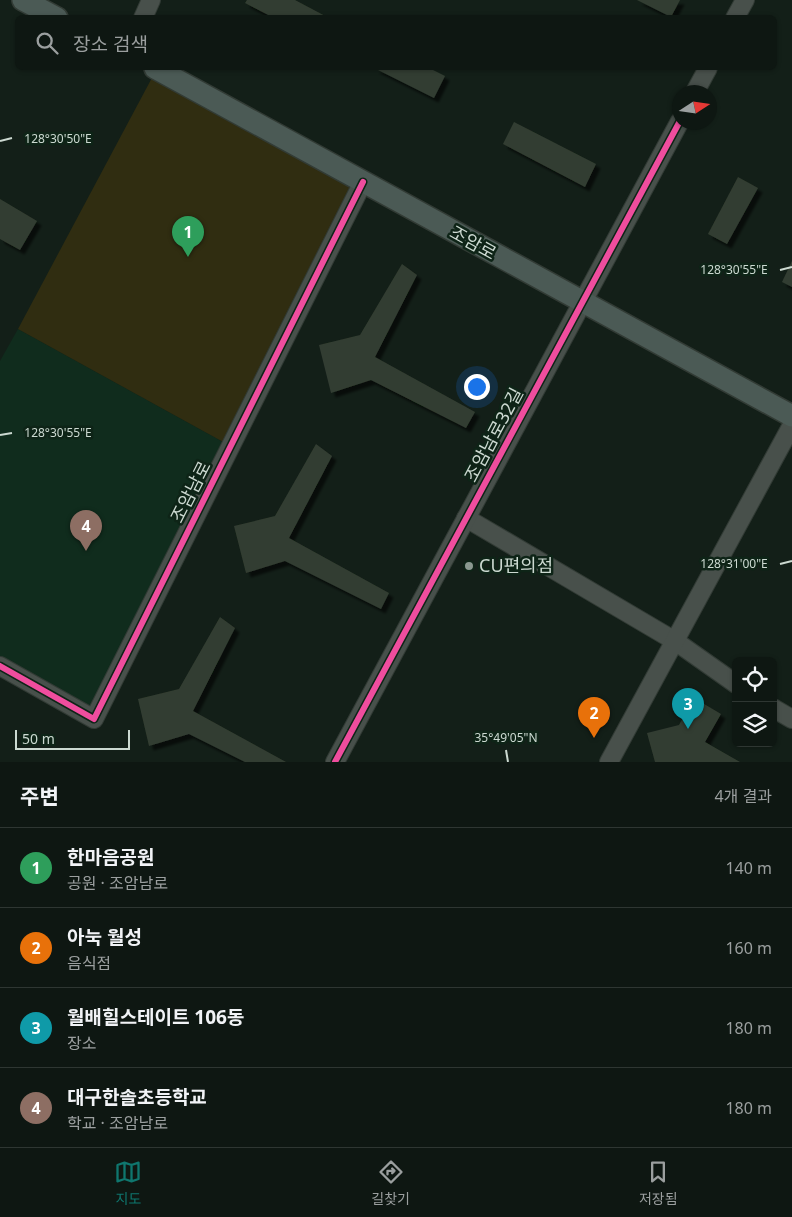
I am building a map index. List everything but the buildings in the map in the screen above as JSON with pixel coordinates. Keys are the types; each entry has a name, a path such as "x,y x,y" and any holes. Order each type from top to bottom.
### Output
{"main road":[{"path":"23,0 51,15"},
{"name":"조암로","path":"160,70 792,416"}],"street":[{"path":"144,15 151,0"},
{"path":"737,15 745,0"},
{"path":"699,85 707,70"},
{"name":"조암남로32길","path":"335,762 675,130"},
{"name":"조암남로","path":"0,666 94,719 363,182"},
{"path":"609,762 792,425"},
{"path":"466,518 674,641 732,681"},
{"path":"777,711 792,720"}],"shaded area":[{"path":"154,74 356,185 225,443 18,329"},
{"path":"18,329 225,443 92,711 0,659 0,361"}],"cycle path":[{"path":"335,762 675,130"},
{"path":"0,666 94,719 363,182"}],"place":[{"name":"한마음공원","path":"188,257"},
{"name":"대구한솔초등학교","path":"86,551"},
{"name":"CU편의점","path":"469,566"},
{"name":"월배힐스테이트 106동","path":"688,729"},
{"name":"아눅 월성","path":"594,738"}]}
